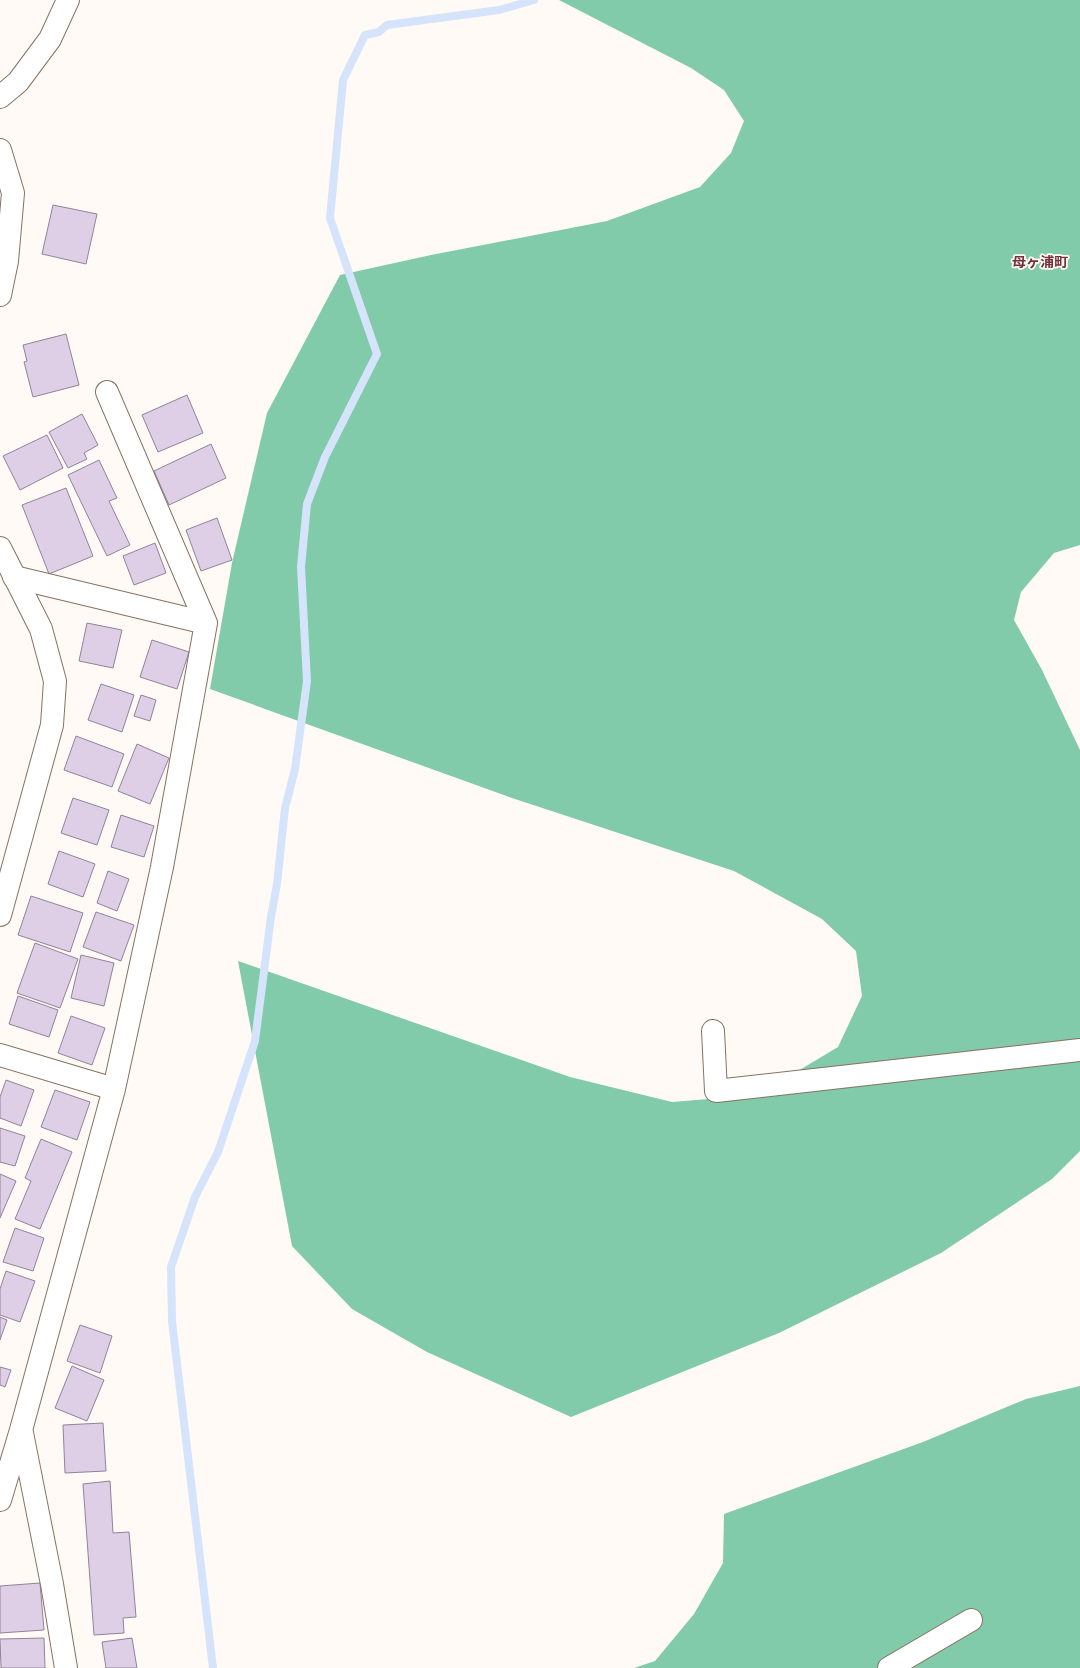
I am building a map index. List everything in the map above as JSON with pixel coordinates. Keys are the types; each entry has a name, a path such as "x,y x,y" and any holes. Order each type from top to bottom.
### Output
{"street":[{"path":"0,97 18,82 50,39 68,0"},
{"path":"0,150 13,193 7,261 0,295"},
{"path":"0,1500 21,1430 114,1089 162,867 206,623 107,392"},
{"path":"0,548 42,629 55,681 52,725 4,882 0,915"},
{"path":"14,577 206,623"},
{"path":"713,1031 716,1091 1080,1050"},
{"path":"0,1055 114,1089"},
{"path":"21,1430 52,1584 66,1668"},
{"path":"889,1668 971,1620"}],"green space":[{"path":"559,0 1080,0 1080,545 1054,553 1021,592 1014,620 1042,670 1080,750 1080,1151 1052,1179 941,1253 779,1333 571,1417 427,1352 352,1309 292,1246 238,961 570,1077 672,1102 758,1095 838,1047 862,996 856,951 822,919 734,871 512,798 210,689 232,563 267,413 340,275 431,255 607,221 700,187 731,153 744,121 724,90 691,68"},
{"path":"1080,1386 1080,1668 634,1668 655,1661 694,1614 723,1563 724,1514 923,1442 1026,1399"}],"building":[{"path":"53,205 97,214 86,264 42,254"},
{"path":"66,334 79,385 33,397 24,362 27,361 23,345"},
{"path":"187,395 203,433 158,452 142,415"},
{"path":"82,414 98,445 84,453 87,459 68,468 49,432"},
{"path":"47,435 63,468 20,490 3,456"},
{"path":"211,444 226,478 169,505 154,471"},
{"path":"99,460 117,498 109,501 130,545 107,556 68,475"},
{"path":"66,488 93,556 49,574 22,505"},
{"path":"217,518 232,560 201,571 186,530"},
{"path":"155,543 166,573 134,585 123,556"},
{"path":"87,623 122,630 113,668 79,661"},
{"path":"152,640 189,652 177,689 140,677"},
{"path":"101,684 134,695 122,732 88,720"},
{"path":"141,695 156,700 150,721 134,716"},
{"path":"76,736 124,754 112,787 64,770"},
{"path":"137,744 169,758 150,804 118,791"},
{"path":"73,798 109,810 97,845 61,833"},
{"path":"121,815 154,826 144,857 111,847"},
{"path":"59,851 95,864 83,897 48,884"},
{"path":"108,871 129,879 117,911 97,903"},
{"path":"31,896 83,913 70,952 18,935"},
{"path":"96,912 134,925 121,961 83,947"},
{"path":"35,943 78,959 60,1008 17,993"},
{"path":"81,955 114,963 104,1006 71,998"},
{"path":"18,996 58,1010 49,1037 9,1024"},
{"path":"71,1016 105,1028 92,1065 58,1053"},
{"path":"6,1080 34,1090 21,1126 0,1118 0,1097"},
{"path":"55,1090 90,1102 77,1140 41,1127"},
{"path":"0,1128 25,1136 15,1166 0,1162"},
{"path":"41,1139 72,1152 40,1229 15,1219 31,1181 25,1178"},
{"path":"0,1174 16,1181 0,1218"},
{"path":"15,1228 44,1238 33,1271 3,1262"},
{"path":"6,1271 35,1281 20,1322 0,1315 0,1289"},
{"path":"0,1317 7,1320 0,1340"},
{"path":"80,1325 112,1336 100,1373 67,1361"},
{"path":"72,1366 104,1380 87,1421 55,1408"},
{"path":"0,1367 11,1370 5,1387 0,1385"},
{"path":"103,1423 106,1471 65,1473 63,1425"},
{"path":"110,1481 113,1533 129,1532 136,1617 123,1618 124,1633 94,1635 83,1484"},
{"path":"40,1583 44,1630 0,1633 0,1586"},
{"path":"44,1638 45,1668 1,1668 0,1639"},
{"path":"132,1638 137,1668 106,1668 102,1642"}],"waterway":[{"path":"213,1668 172,1321 171,1267 195,1197 218,1152 255,1041 271,917 277,884 285,808 295,769 307,681 301,567 307,504 325,457 377,354 330,218 343,80 365,35 379,32 387,25 499,10 534,0"}],"district":[{"name":"母ヶ浦町","path":"1040,262"}]}
